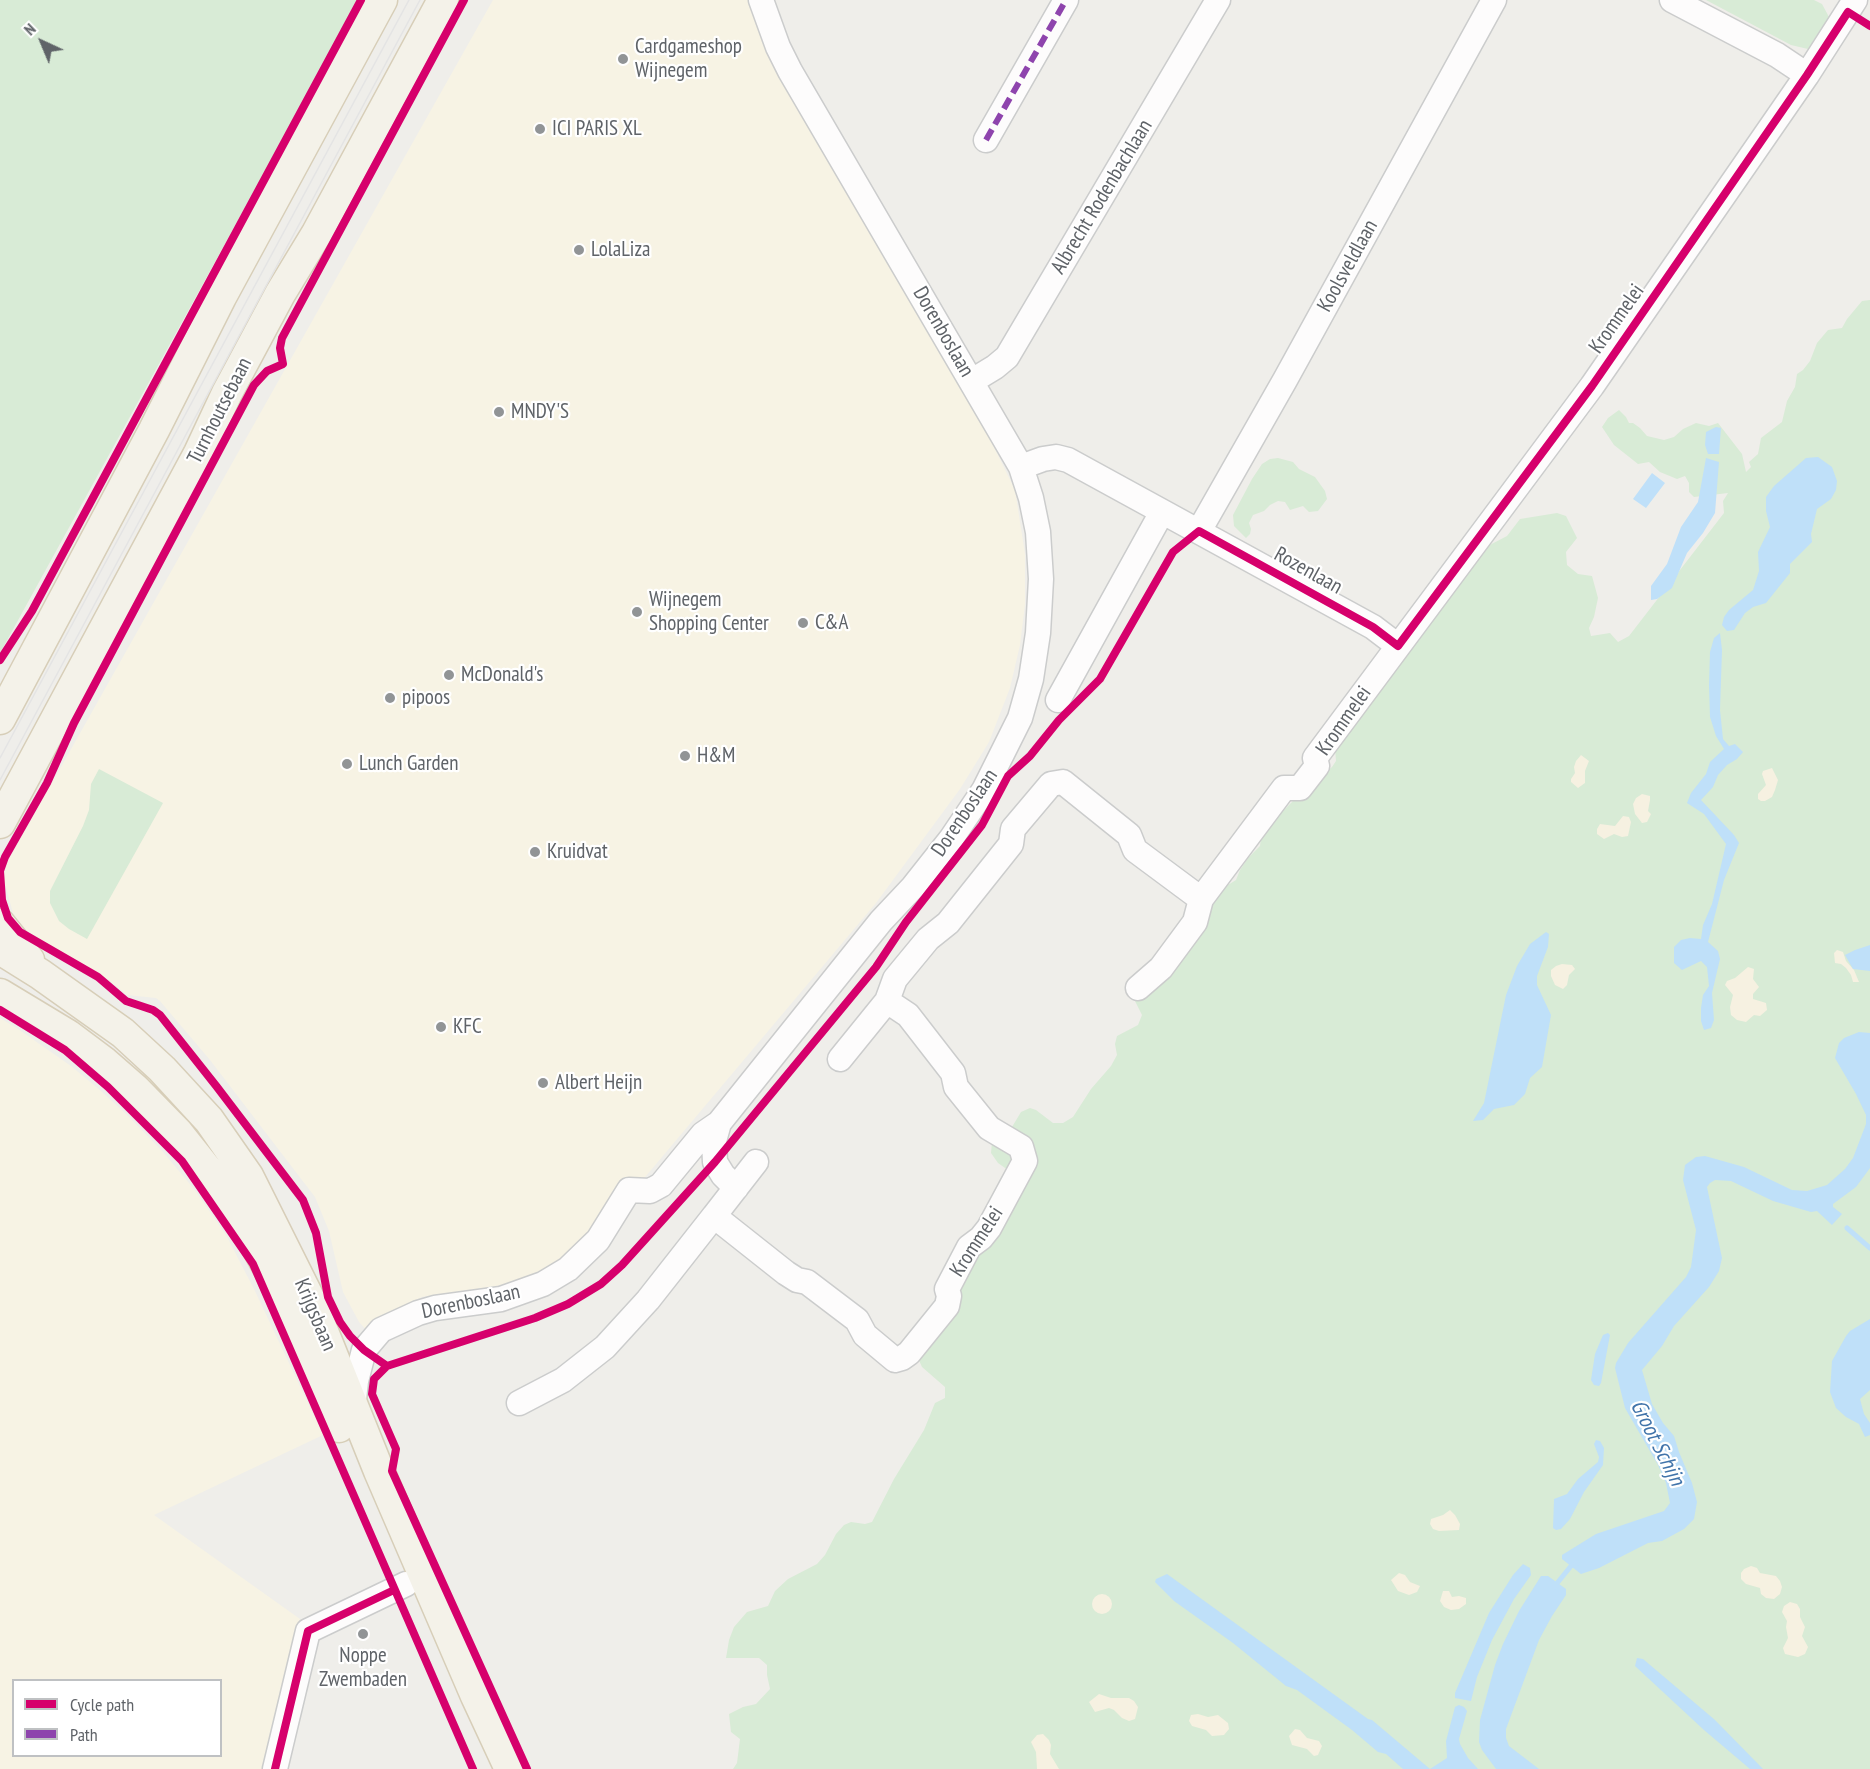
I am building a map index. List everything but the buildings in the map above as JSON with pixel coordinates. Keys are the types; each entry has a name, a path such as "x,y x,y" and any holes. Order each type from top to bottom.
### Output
{"main road":[{"path":"0,719 222,297 382,0"},
{"name":"Turnhoutsebaan","path":"0,823 199,453 227,393 280,294 317,233 443,0"},
{"path":"0,924 40,974"},
{"name":"Krijgsbaan","path":"0,949 40,974 123,1033 162,1069 209,1120 248,1176 297,1271 314,1339 406,1584 487,1769"},
{"name":"Krijgsbaan","path":"0,994 68,1035 104,1062 135,1089 178,1133 217,1182 314,1339 353,1409 476,1696 510,1769"}],"street":[{"name":"Dorenboslaan","path":"353,1409 359,1365 364,1350 381,1330 402,1319 435,1308 501,1299 543,1284 584,1256 610,1223 629,1190 650,1191 661,1185 703,1134 719,1123 846,964 951,839 970,814 1008,746 1020,718 1031,679 1038,633 1041,579 1038,532 1031,498 1021,467 790,71 774,38 761,0"},
{"path":"986,140 1066,0"},
{"name":"Albrecht Rodenbachlaan","path":"972,381 995,367 1006,357 1218,0"},
{"name":"Koolsveldlaan","path":"1199,531 1285,380 1494,0"},
{"path":"1672,0 1777,55 1808,75"},
{"name":"Krommelei","path":"1138,988 1161,968 1195,922 1201,899 1284,788 1300,788 1317,766 1315,758 1592,386 1808,75 1851,2"},
{"name":"Rozenlaan","path":"1021,467 1056,457 1068,460 1373,627 1398,646"},
{"path":"1058,700 1162,512"},
{"path":"840,1059 887,1000 895,979 928,939 948,923 1004,853 1011,844 1013,829 1044,789 1051,784 1063,782 1129,835 1136,850 1201,899"},
{"name":"Krommelei","path":"714,1216 786,1273 797,1280 807,1282 857,1320 865,1335 895,1360 909,1353 947,1306 949,1296 947,1289 969,1247 989,1228 1025,1161 1021,1147 989,1128 956,1087 953,1073 908,1015 887,1000"},
{"path":"719,1123 714,1141 715,1162 723,1175 736,1188"},
{"path":"519,1403 563,1380 605,1347 648,1300 756,1162"},
{"path":"275,1769 308,1631 406,1584"}],"shaded area":[{"path":"493,0 749,0 750,7 806,123 960,378 1015,490 1025,554 1025,604 1020,645 1010,688 989,742 960,789 876,903 587,1246 555,1266 517,1283 422,1297 396,1310 369,1333 359,1322 343,1292 329,1231 315,1197 210,1060 156,998 127,995 110,981 27,931 13,913 3,877 8,861"},
{"path":"0,1018 71,1066 101,1091 163,1152 194,1189 226,1235 323,1435 154,1515 300,1619 263,1769 0,1769"}],"green space":[{"path":"0,0 359,0 0,653"},
{"path":"1706,0 1814,0 1822,4 1829,17 1808,49 1791,45"},
{"path":"1870,300 1870,1769 733,1769 737,1763 740,1739 731,1732 729,1714 756,1704 770,1689 767,1665 759,1658 726,1658 734,1627 747,1612 768,1606 775,1591 788,1579 817,1564 844,1525 851,1522 865,1524 872,1522 894,1479 924,1430 935,1403 945,1398 945,1387 922,1367 917,1356 930,1318 1008,1170 998,1163 991,1153 992,1142 1012,1127 1021,1112 1030,1108 1053,1123 1063,1123 1073,1117 1117,1055 1115,1044 1117,1036 1138,1025 1142,1015 1134,999 1210,896 1236,880 1248,858 1260,846 1261,837 1274,820 1332,767 1336,761 1335,748 1438,610 1446,604 1443,594 1468,573 1474,557 1484,548 1507,536 1520,519 1557,513 1566,516 1577,538 1566,552 1567,565 1578,574 1592,576 1598,598 1589,628 1591,636 1610,633 1618,642 1629,636 1724,513 1723,501 1728,493 1694,497 1689,492 1689,483 1685,476 1677,479 1660,472 1649,462 1638,464 1614,445 1602,427 1608,418 1619,410 1629,423 1640,428 1647,436 1664,440 1674,437 1683,429 1696,423 1709,426 1718,423 1742,454 1746,472 1751,467 1749,462 1758,454 1761,438 1782,422 1787,401 1795,387 1797,374 1810,361 1817,343 1828,330 1842,328 1862,301"},
{"path":"1278,458 1293,462 1299,469 1315,477 1325,491 1327,499 1318,511 1309,512 1303,506 1290,510 1285,502 1278,501 1264,511 1253,515 1249,523 1250,534 1246,538 1234,526 1233,515 1262,464 1270,459"},
{"path":"99,769 163,803 87,939 59,921 50,903 50,891 83,826 89,810 91,784"}],"sand":[{"path":"1581,755 1589,761 1585,771 1585,783 1578,788 1571,782 1571,779 1575,773 1576,761"},
{"path":"1772,768 1778,780 1775,790 1772,797 1761,801 1758,799 1758,794 1766,785 1763,771"},
{"path":"1642,794 1650,796 1648,811 1651,814 1647,822 1642,823 1635,814 1633,804"},
{"path":"1623,816 1629,817 1631,822 1628,836 1622,837 1614,834 1604,839 1597,834 1600,824 1615,826"},
{"path":"1837,950 1843,952 1859,982 1853,982 1846,968 1835,963 1834,953"},
{"path":"1562,964 1572,965 1575,969 1569,975 1567,985 1563,989 1555,985 1551,976 1551,970"},
{"path":"1748,967 1754,969 1753,979 1759,987 1753,994 1753,999 1766,1003 1767,1010 1760,1016 1754,1015 1746,1022 1737,1020 1731,1015 1733,995 1725,985 1727,981 1735,978"},
{"path":"1450,1510 1460,1524 1459,1530 1433,1529 1430,1524 1431,1519"},
{"path":"1751,1566 1757,1568 1760,1573 1776,1576 1782,1587 1780,1594 1774,1599 1766,1598 1761,1594 1760,1588 1746,1584 1741,1579 1741,1573"},
{"path":"1399,1573 1405,1575 1410,1582 1420,1586 1417,1592 1409,1595 1398,1591 1391,1580"},
{"path":"1443,1591 1449,1591 1452,1597 1466,1598 1466,1604 1459,1609 1451,1610 1444,1607 1440,1601"},
{"path":"1098,1594 1106,1594 1112,1600 1112,1608 1106,1614 1098,1614 1092,1608 1092,1600"},
{"path":"1790,1602 1797,1604 1800,1609 1800,1617 1805,1627 1802,1636 1808,1647 1805,1654 1798,1657 1785,1654 1783,1648 1788,1638 1787,1621 1782,1612 1784,1606"},
{"path":"1099,1694 1111,1698 1129,1698 1134,1701 1138,1707 1135,1719 1129,1721 1109,1708 1095,1712 1089,1702"},
{"path":"1198,1714 1208,1717 1218,1715 1228,1723 1229,1729 1224,1735 1212,1736 1206,1730 1192,1726 1189,1721 1191,1715"},
{"path":"1295,1729 1300,1730 1307,1738 1319,1741 1322,1746 1318,1755 1314,1756 1307,1749 1292,1745 1289,1736"},
{"path":"1043,1734 1049,1740 1050,1754 1059,1769 1037,1769 1036,1752 1031,1742 1037,1735"}],"water":[{"path":"1716,427 1721,428 1719,454 1708,454 1705,445 1706,432"},
{"path":"1818,457 1832,467 1837,481 1836,490 1831,499 1817,509 1811,534 1812,542 1790,564 1790,573 1766,603 1753,607 1745,613 1734,630 1727,631 1722,625 1724,617 1753,590 1759,571 1758,552 1770,527 1766,511 1766,497 1774,486 1806,458"},
{"path":"1706,458 1719,462 1715,513 1687,553 1672,588 1657,599 1651,600 1651,586 1667,564 1681,527 1698,502"},
{"path":"1652,473 1665,483 1646,508 1633,499"},
{"path":"1720,633 1722,650 1720,710 1723,739 1729,746 1735,744 1743,752 1718,775 1713,787 1701,800 1739,843 1724,880 1708,942 1718,951 1720,959 1712,993 1714,1020 1711,1028 1704,1030 1701,1008 1703,995 1709,986 1707,967 1701,961 1682,970 1674,963 1674,947 1681,940 1701,939 1726,844 1704,814 1687,803 1691,793 1706,774 1710,762 1724,749 1716,736 1710,717 1710,652 1714,638"},
{"path":"1546,932 1549,934 1548,947 1537,976 1537,985 1551,1015 1542,1067 1530,1078 1525,1094 1514,1105 1494,1109 1483,1120 1473,1121 1484,1103 1506,995 1517,966 1530,944"},
{"path":"1870,945 1870,971 1853,969 1845,955"},
{"path":"1859,1032 1870,1033 1870,1168 1856,1187 1833,1204 1833,1207 1842,1214 1832,1225 1817,1211 1811,1212 1773,1201 1731,1181 1715,1180 1710,1183 1707,1187 1722,1258 1719,1271 1709,1287 1674,1326 1662,1346 1642,1370 1652,1404 1674,1436 1692,1483 1697,1502 1694,1519 1684,1529 1662,1541 1648,1543 1599,1568 1581,1574 1562,1559 1562,1555 1596,1534 1664,1511 1670,1503 1666,1483 1658,1465 1625,1408 1615,1368 1628,1343 1686,1277 1691,1267 1696,1230 1683,1180 1685,1165 1696,1157 1705,1156 1744,1167 1792,1190 1807,1191 1827,1185 1845,1169 1853,1158 1866,1124 1866,1115 1835,1058 1839,1043 1844,1038"},
{"path":"1870,1319 1870,1390 1860,1399 1864,1414 1870,1423 1870,1435 1865,1437 1859,1424 1836,1408 1830,1392 1832,1361 1850,1331"},
{"path":"1608,1333 1610,1335 1601,1383 1599,1386 1594,1385 1591,1380 1595,1354 1603,1335"},
{"path":"1596,1440 1600,1441 1604,1448 1603,1465 1584,1492 1570,1519 1561,1529 1556,1530 1553,1528 1554,1499 1567,1494 1578,1479 1598,1462 1599,1457 1594,1444"},
{"path":"1523,1564 1530,1568 1531,1575 1514,1599 1492,1640 1477,1677 1471,1701 1455,1698 1455,1693 1489,1613 1513,1575"},
{"path":"1167,1574 1372,1720 1430,1769 1403,1769 1386,1754 1378,1752 1297,1690 1286,1686 1233,1643 1174,1601 1155,1582 1156,1579"},
{"path":"1541,1576 1548,1576 1566,1589 1566,1595 1539,1640 1506,1729 1509,1746 1539,1769 1496,1769 1479,1742 1480,1720 1503,1644 1519,1611"},
{"path":"1637,1658 1643,1659 1715,1720 1763,1769 1750,1769 1704,1730 1635,1666"},
{"path":"1459,1705 1464,1707 1467,1711 1459,1739 1460,1744 1478,1769 1430,1769 1447,1758 1446,1741 1455,1707"}],"waterway":[{"path":"1847,1228 1870,1248"},
{"name":"Groot Schijn","path":"1554,1587 1571,1566 1577,1563"}],"tram line":[{"path":"0,758 409,0"},
{"path":"0,780 420,0"}],"marked path":[{"path":"986,140 1066,0"}],"cycle path":[{"path":"0,660 32,611 361,0"},
{"path":"387,1366 364,1350 340,1322 328,1297 316,1233 303,1200 217,1087 160,1015 153,1010 126,1001 98,977 20,932 8,918 2,900 0,871 5,857 47,783 74,723 254,385 267,371 283,364 280,348 282,338 464,0"},
{"path":"527,1769 392,1471 396,1449 372,1394 374,1379 387,1366 535,1318 568,1304 601,1284 622,1265 715,1162 876,967 906,922 982,825 1008,776 1030,756 1059,720 1100,679 1173,552 1199,531 1373,627 1398,646 1592,386 1848,12 1870,26"},
{"path":"0,1010 65,1050 108,1087 182,1161 253,1264 473,1769"},
{"path":"275,1769 308,1631 394,1590"}],"place":[{"name":"Cardgameshop Wijnegem","path":"623,59"},
{"name":"ICI PARIS XL","path":"540,129"},
{"name":"LolaLiza","path":"579,250"},
{"name":"MNDY'S","path":"499,412"},
{"name":"Wijnegem Shopping Center","path":"637,612"},
{"name":"C&A","path":"803,623"},
{"name":"McDonald's","path":"449,675"},
{"name":"pipoos","path":"390,698"},
{"name":"H&M","path":"685,756"},
{"name":"Lunch Garden","path":"347,764"},
{"name":"Kruidvat","path":"535,852"},
{"name":"KFC","path":"441,1027"},
{"name":"Albert Heijn","path":"543,1083"},
{"name":"Noppe Zwembaden","path":"363,1634"}]}
